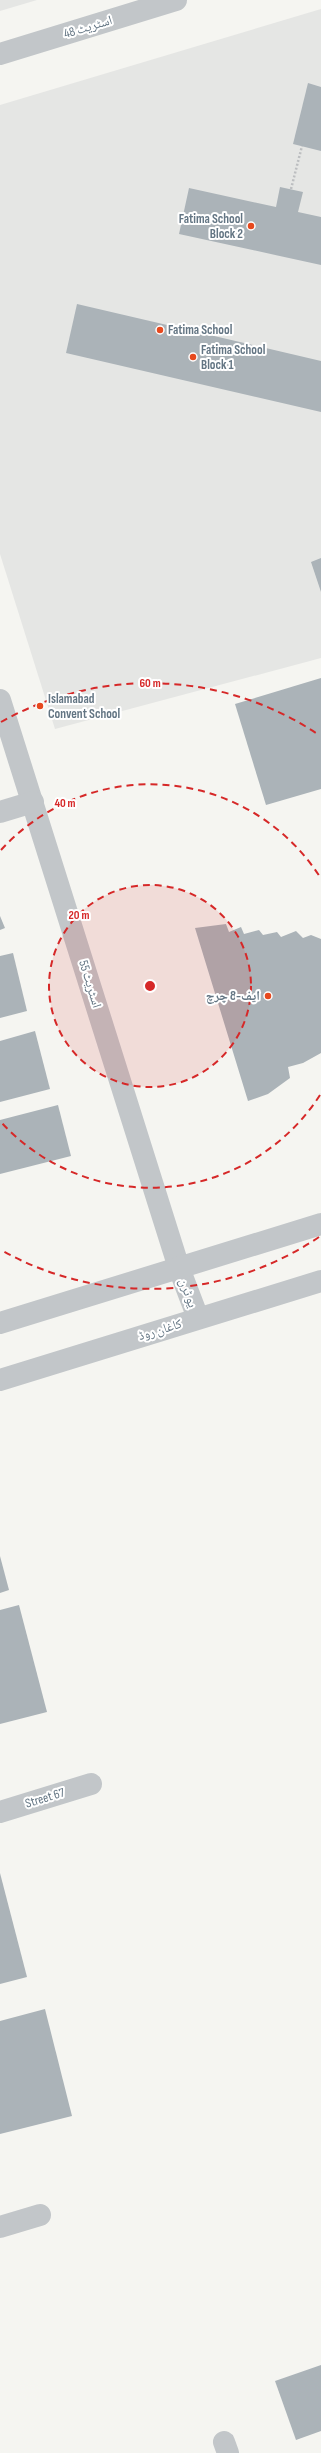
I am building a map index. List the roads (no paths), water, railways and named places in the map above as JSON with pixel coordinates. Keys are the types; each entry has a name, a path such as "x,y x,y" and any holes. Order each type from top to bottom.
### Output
{"street":[{"name":"اسٹریٹ 48","path":"0,54 176,0"},
{"name":"اسٹریٹ 55","path":"0,700 179,1268"},
{"path":"0,812 32,802"},
{"path":"0,1323 321,1224"},
{"name":"یو ٹرن","path":"179,1268 198,1318"},
{"name":"کاغان روڈ","path":"0,1380 321,1281"},
{"name":"Street 67","path":"0,1812 91,1784"},
{"path":"0,2227 40,2215"}],"place":[{"name":"Fatima School Block 2","path":"251,226"},
{"name":"Fatima School","path":"160,330"},
{"name":"Fatima School Block 1","path":"193,357"},
{"name":"Islamabad Convent School","path":"40,706"},
{"name":"ایف-8 چرچ","path":"268,996"}]}
